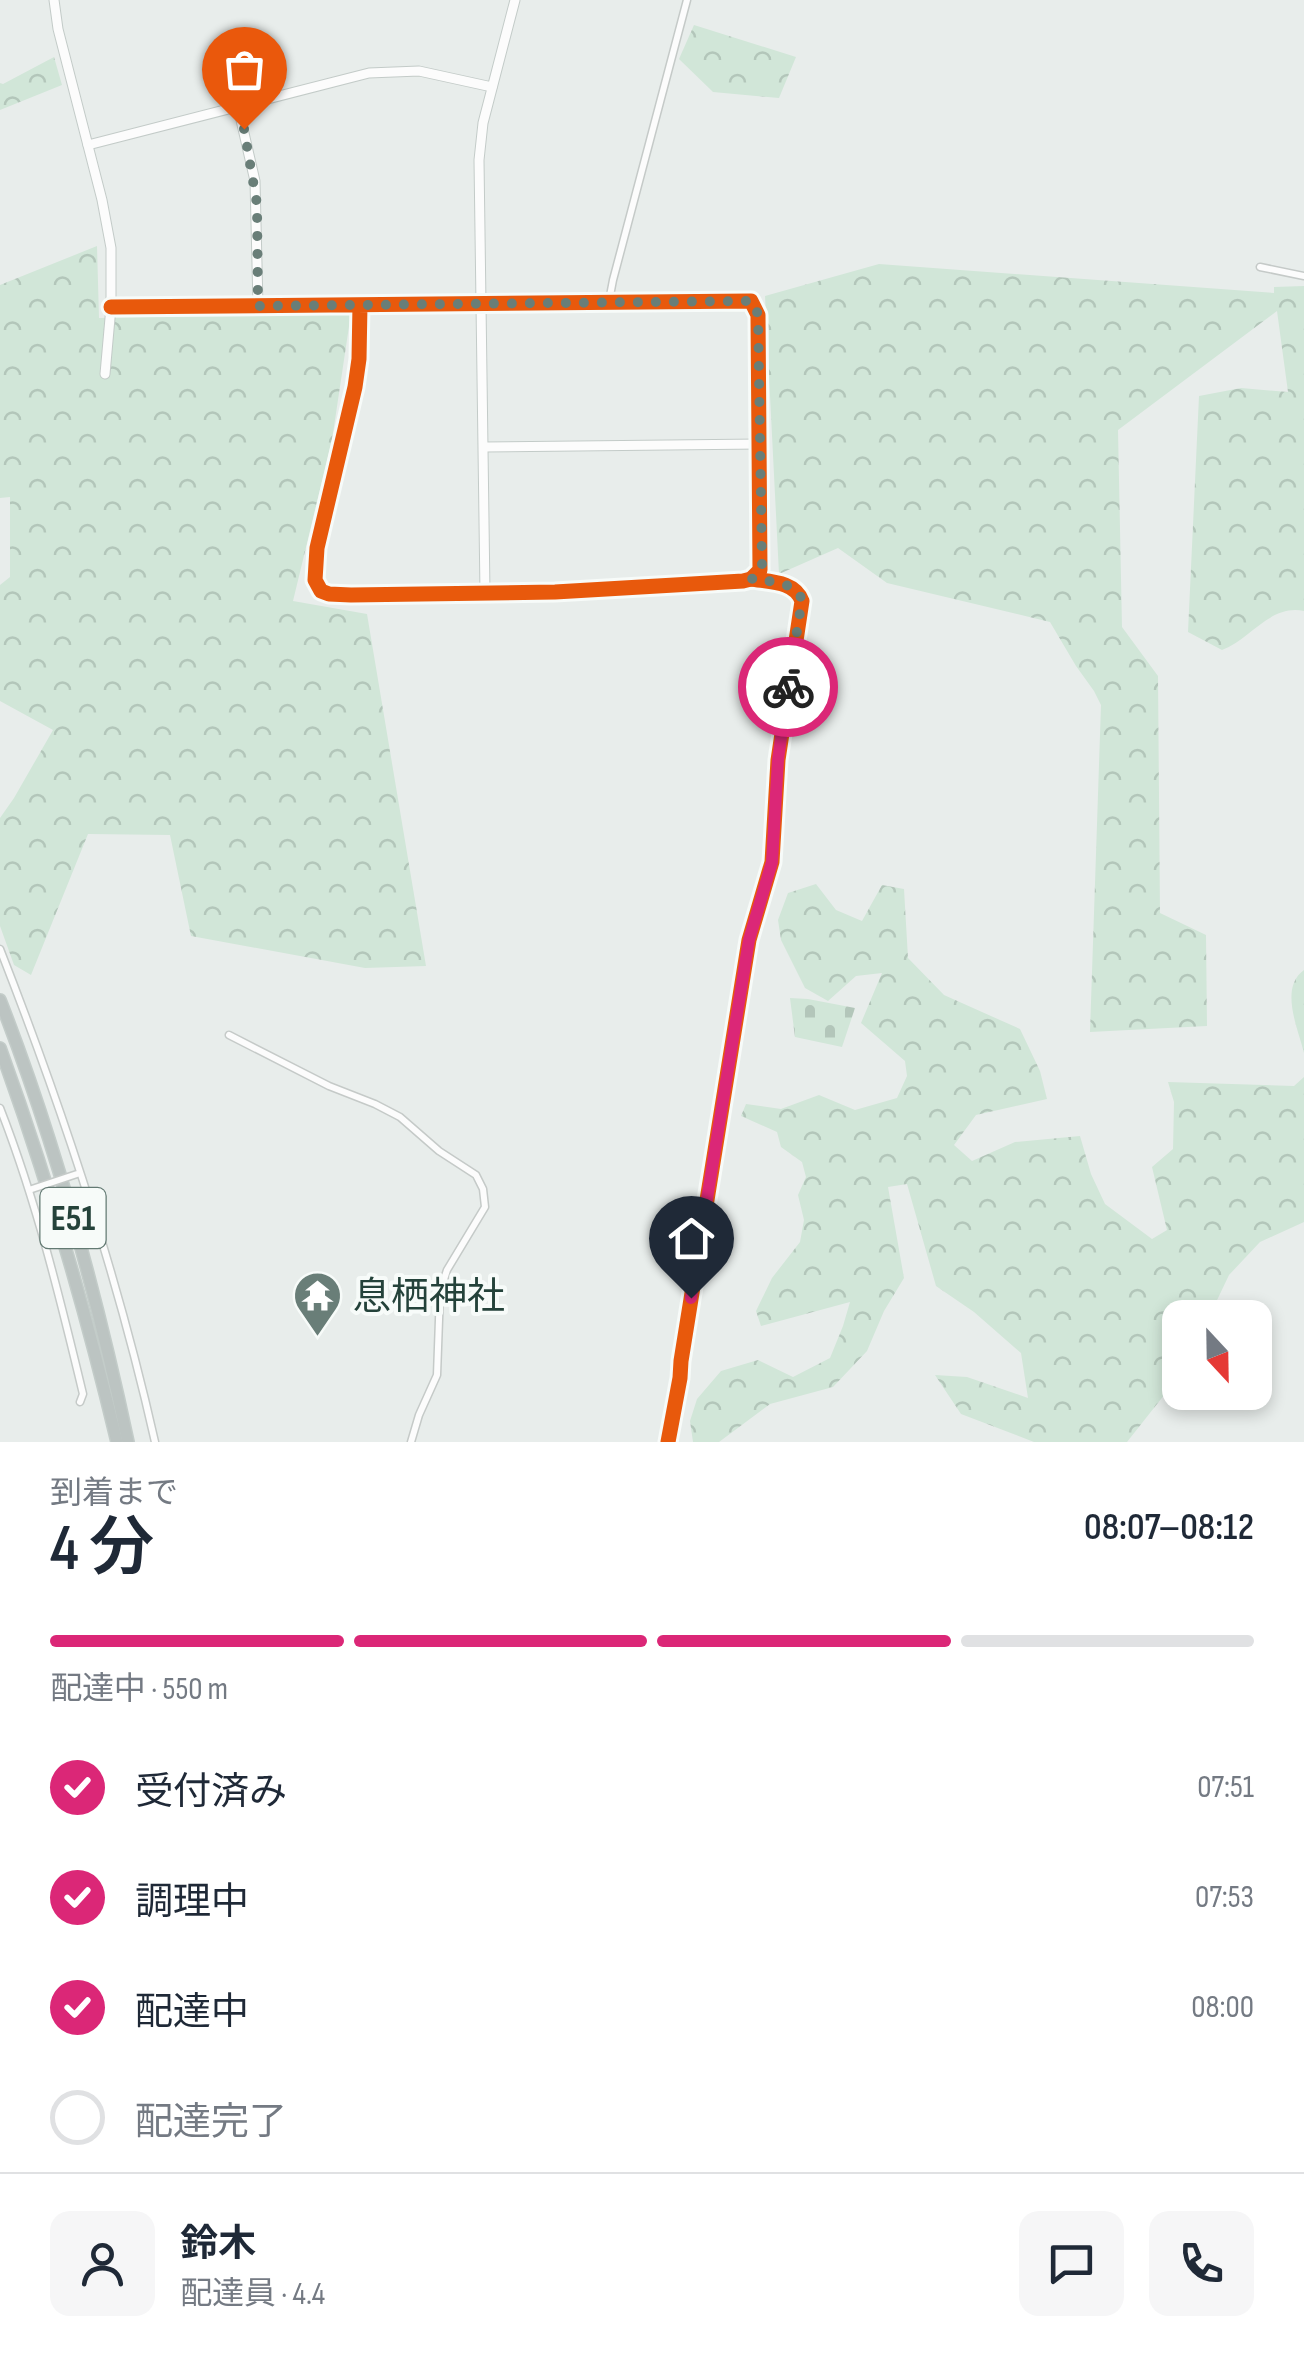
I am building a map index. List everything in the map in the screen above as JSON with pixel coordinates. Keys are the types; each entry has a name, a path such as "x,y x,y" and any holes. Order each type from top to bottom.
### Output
{"highway":[{"name":"E51","path":"0,1000 66,1195 108,1350 128,1442"},
{"name":"E51","path":"0,1048 66,1249 117,1442"}],"street":[{"path":"54,0 111,248 111,306 104,374"},
{"path":"485,593 479,160 483,123 515,0"},
{"path":"609,302 688,0"},
{"path":"88,145 392,70 446,75 492,87"},
{"path":"238,106 255,181 258,306"},
{"path":"1260,267 1304,276"},
{"path":"111,306 751,301 758,314 762,564 752,579"},
{"path":"360,305 357,373 316,548 314,571 316,586 321,591 574,591 752,579 788,585 802,600 778,760 772,862 749,940 668,1442"},
{"path":"484,447 760,444"},
{"path":"0,949 39,1048 118,1292 155,1442"},
{"path":"229,1035 400,1117 480,1181 485,1207 447,1270 440,1292 437,1374 411,1442"},
{"path":"0,1108 30,1189 83,1394 80,1402"},
{"path":"30,1189 79,1173"}],"green space":[{"path":"694,25 796,57 779,98 713,92 679,59"},
{"path":"54,57 62,85 0,110 0,83"},
{"path":"97,246 99,318 351,313 332,440 293,601 367,614 426,966 365,968 191,936 170,835 88,834 31,975 14,965 0,926 0,818 53,730 0,701 0,585 10,577 10,497 0,498 0,285"},
{"path":"879,264 1274,293 1274,287 1304,286 1304,611 1292,610 1271,617 1222,650 1188,632 1199,396 1241,388 1288,392 1277,311 1118,430 1122,627 1158,676 1160,913 1206,935 1207,1026 1090,1032 1101,705 1050,622 887,583 838,548 779,574 765,296"},
{"path":"816,884 836,910 862,921 882,885 904,889 908,958 944,995 1020,1029 1040,1071 1047,1099 976,1115 954,1145 972,1161 1015,1142 1080,1136 1105,1204 1152,1239 1167,1230 1152,1167 1173,1149 1174,1102 1168,1082 1294,1086 1304,1077 1304,1222 1260,1242 1229,1275 1217,1300 1162,1300 1162,1398 1127,1442 1034,1442 961,1414 935,1375 967,1377 1028,1398 1021,1353 974,1312 936,1286 907,1184 888,1187 904,1278 867,1351 833,1387 770,1404 719,1442 693,1442 690,1421 697,1399 721,1371 758,1360 793,1377 830,1358 850,1302 761,1326 756,1311 772,1278 800,1242 804,1220 798,1195 806,1177 802,1162 781,1147 777,1132 741,1116 746,1104 781,1109 819,1095 855,1110 897,1098 907,1076 905,1061 861,1023 882,973 856,976 828,1001 805,988 781,940 778,920 788,893"},
{"path":"1304,970 1304,1053 1291,998"},
{"path":"790,998 855,1008 842,1047 795,1037"}],"cycle path":[{"path":"111,307 751,301 758,315 760,570 743,581 555,592 351,595 321,591 315,580 317,548 355,387 360,305"},
{"path":"668,1442 749,940 772,862 778,760 802,601 788,586 751,579"}],"way so far":[{"path":"244,129 257,204 258,306 751,301 758,314 762,564 752,579 788,585 802,600 788,687"}],"place":[{"name":"息栖神社","path":"318,1338"}],"route":[{"path":"691,1298 749,940 772,862 778,760 788,687"}]}
